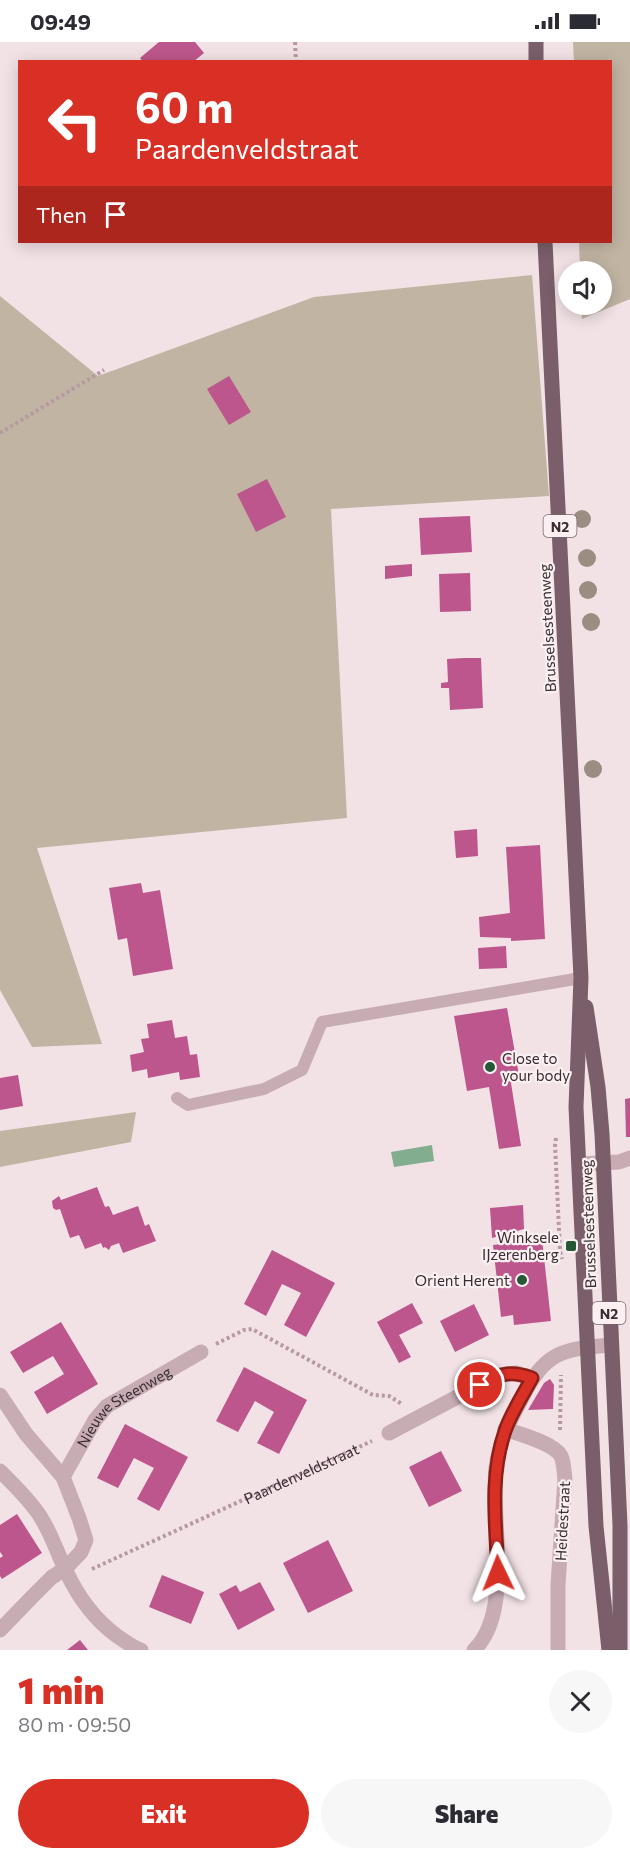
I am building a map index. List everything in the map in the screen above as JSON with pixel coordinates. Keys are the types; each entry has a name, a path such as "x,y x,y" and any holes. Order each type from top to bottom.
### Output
{"main road":[{"path":"536,42 537,60"},
{"name":"Brusselsesteenweg","path":"545,243 581,978 576,1107 596,1526 609,1650"},
{"name":"Brusselsesteenweg","path":"581,978 598,1088 602,1134 620,1525 620,1650"}],"street":[{"path":"579,1164 619,1162 630,1158"},
{"path":"474,1650 492,1621 496,1597 498,1573 496,1469 506,1429 532,1378 549,1360 570,1350 611,1345"},
{"name":"Nieuwe Steenweg","path":"63,1477 95,1419 107,1406 201,1352"},
{"path":"389,1433 499,1375 516,1373 532,1378"},
{"path":"0,1395 26,1434 63,1477 86,1540 67,1574 52,1577 0,1630"},
{"path":"506,1429 549,1445 560,1454"},
{"name":"Heidestraat","path":"558,1650 558,1585 565,1479 560,1454"},
{"path":"0,1471 40,1515 67,1574 88,1609 107,1628 132,1647 141,1650"}],"lane":[{"path":"177,1098 188,1105 253,1092 302,1070 322,1022 581,978"}],"path":[{"path":"295,42 296,60"},
{"path":"0,433 104,370"},
{"path":"201,1352 244,1330 252,1329 373,1395 389,1396 420,1416"},
{"path":"560,1454 561,1374"},
{"name":"Paardenveldstraat","path":"67,1574 389,1433"}],"shaded area":[{"path":"573,42 630,42 630,299 612,306 612,261 580,261 579,243 612,243 612,60 574,60"},
{"path":"532,275 549,496 331,509 347,818 37,848 102,1044 32,1047 0,990 0,296 98,376 314,297"},
{"path":"136,1112 131,1142 0,1167 0,1131"},
{"path":"432,1145 434,1161 394,1167 391,1152"}],"building":[{"path":"159,42 195,42 204,53 195,60 142,60 140,58"},
{"path":"229,376 251,412 229,425 207,389"},
{"path":"267,479 286,517 256,532 237,494"},
{"path":"470,516 472,552 421,555 419,518"},
{"path":"412,564 412,576 385,579 385,566"},
{"path":"470,573 471,611 440,612 439,574"},
{"path":"481,658 483,708 450,710 449,688 441,688 441,683 448,682 447,659"},
{"path":"477,829 478,856 456,858 454,831"},
{"path":"540,845 545,939 511,941 511,938 480,937 479,917 510,913 506,847"},
{"path":"141,883 143,893 160,890 173,969 133,976 127,938 118,940 109,888"},
{"path":"506,946 507,968 479,969 478,948"},
{"name":"Close to your body","path":"507,1008 520,1081 511,1083 521,1146 499,1149 489,1087 467,1091 454,1016"},
{"path":"172,1020 175,1038 187,1036 190,1055 197,1054 200,1077 180,1080 179,1072 148,1078 147,1069 132,1072 130,1055 144,1052 141,1039 149,1038 147,1024"},
{"path":"18,1075 23,1106 0,1110 0,1078"},
{"path":"630,1098 630,1137 626,1137 625,1099"},
{"path":"97,1187 105,1207 109,1206 113,1215 138,1206 145,1226 149,1224 156,1241 123,1253 119,1243 111,1246 109,1250 103,1248 101,1243 85,1249 79,1235 70,1238 60,1209 53,1208 52,1201 59,1196 61,1200"},
{"path":"523,1205 524,1229 492,1238 490,1208"},
{"name":"Orient Herent","path":"542,1239 551,1321 514,1325 513,1315 501,1317 493,1245"},
{"path":"272,1250 335,1283 306,1337 284,1325 301,1293 282,1284 266,1316 244,1304"},
{"path":"412,1303 423,1323 399,1335 411,1357 399,1363 377,1322"},
{"path":"474,1304 489,1335 455,1352 440,1321"},
{"path":"61,1322 98,1384 47,1414 34,1392 64,1374 53,1356 23,1373 10,1352"},
{"path":"244,1367 307,1400 279,1454 257,1443 274,1412 255,1401 238,1432 216,1421"},
{"path":"550,1379 554,1385 553,1409 528,1410 544,1383"},
{"path":"125,1424 188,1457 159,1511 137,1499 154,1468 134,1458 118,1488 97,1478"},
{"path":"441,1451 462,1491 429,1507 409,1467"},
{"path":"17,1514 42,1553 2,1579 0,1576 0,1558 3,1556 0,1552 0,1525"},
{"path":"328,1540 353,1591 308,1613 283,1563"},
{"path":"162,1575 204,1592 191,1624 149,1607"},
{"path":"260,1582 275,1610 238,1630 219,1594 236,1585 240,1592"},
{"path":"80,1640 88,1650 67,1650"}],"place":[{"name":"Close to your body","path":"490,1067"},
{"name":"Winksele IJzerenberg","path":"571,1246"},
{"name":"Orient Herent","path":"522,1280"}],"route":[{"path":"480,1385 499,1375 516,1373 532,1378 506,1429 496,1469 498,1573"}]}
